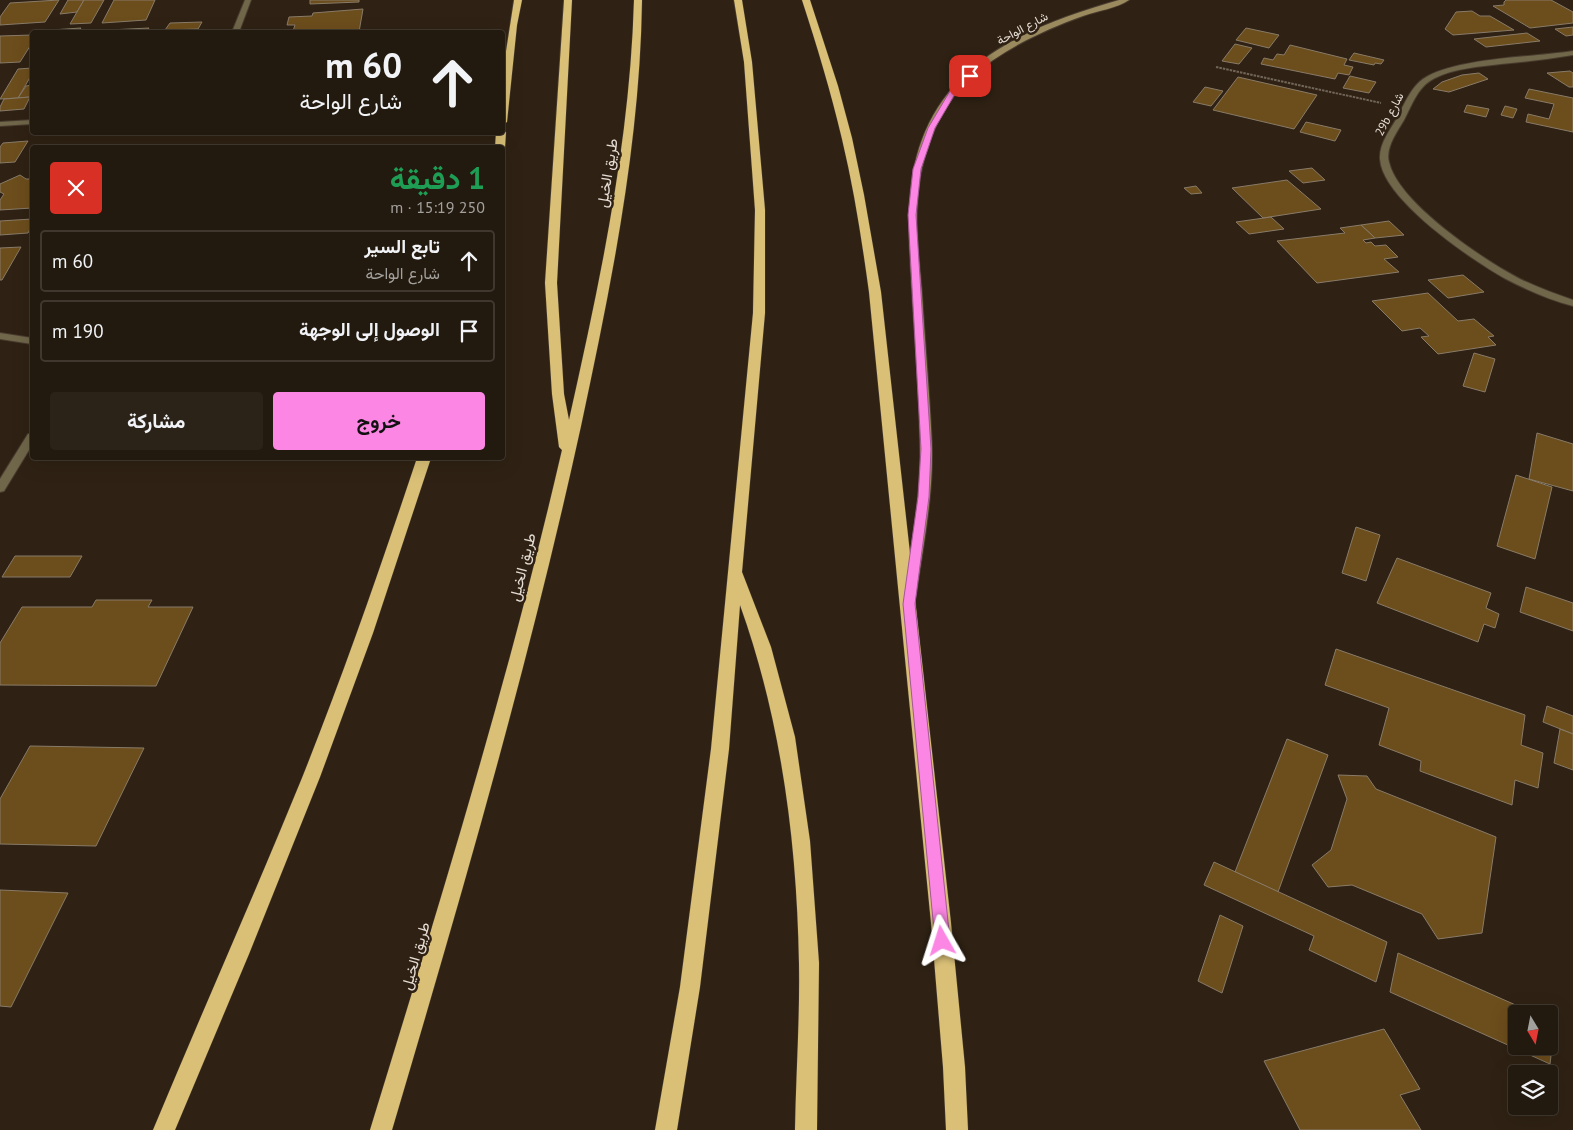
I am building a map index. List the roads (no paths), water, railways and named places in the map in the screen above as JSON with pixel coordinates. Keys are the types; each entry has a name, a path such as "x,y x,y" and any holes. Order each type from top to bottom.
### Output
{"highway":[{"path":"505,95 513,24 518,0"},
{"path":"567,458 558,394 551,283 568,0"},
{"name":"طريق الخيل","path":"381,1130 478,802 525,629 567,458 614,238 627,163 635,100 638,0"},
{"path":"666,1130 690,987 720,749 734,570 759,313 760,210 748,62 738,0"},
{"path":"806,0 832,80 848,139 862,209 875,292 909,604 943,952 957,1130"},
{"path":"164,1130 240,954 305,791 356,657 423,460"},
{"path":"734,570 763,647 786,737 801,841 809,963 806,1130"}],"street":[{"path":"236,30 248,0"},
{"name":"شارع الواحة","path":"909,604 924,497 926,449 912,215 913,191 924,148 935,122 952,93 989,61 1010,47 1058,23 1126,0"},
{"name":"29b شارع","path":"1573,53 1448,70 1429,78 1417,88 1406,108 1386,146 1384,162 1392,182 1409,202 1478,258 1510,278 1548,295 1573,303"},
{"path":"0,124 30,122"},
{"path":"0,336 30,341"},
{"path":"0,488 30,440"}]}
